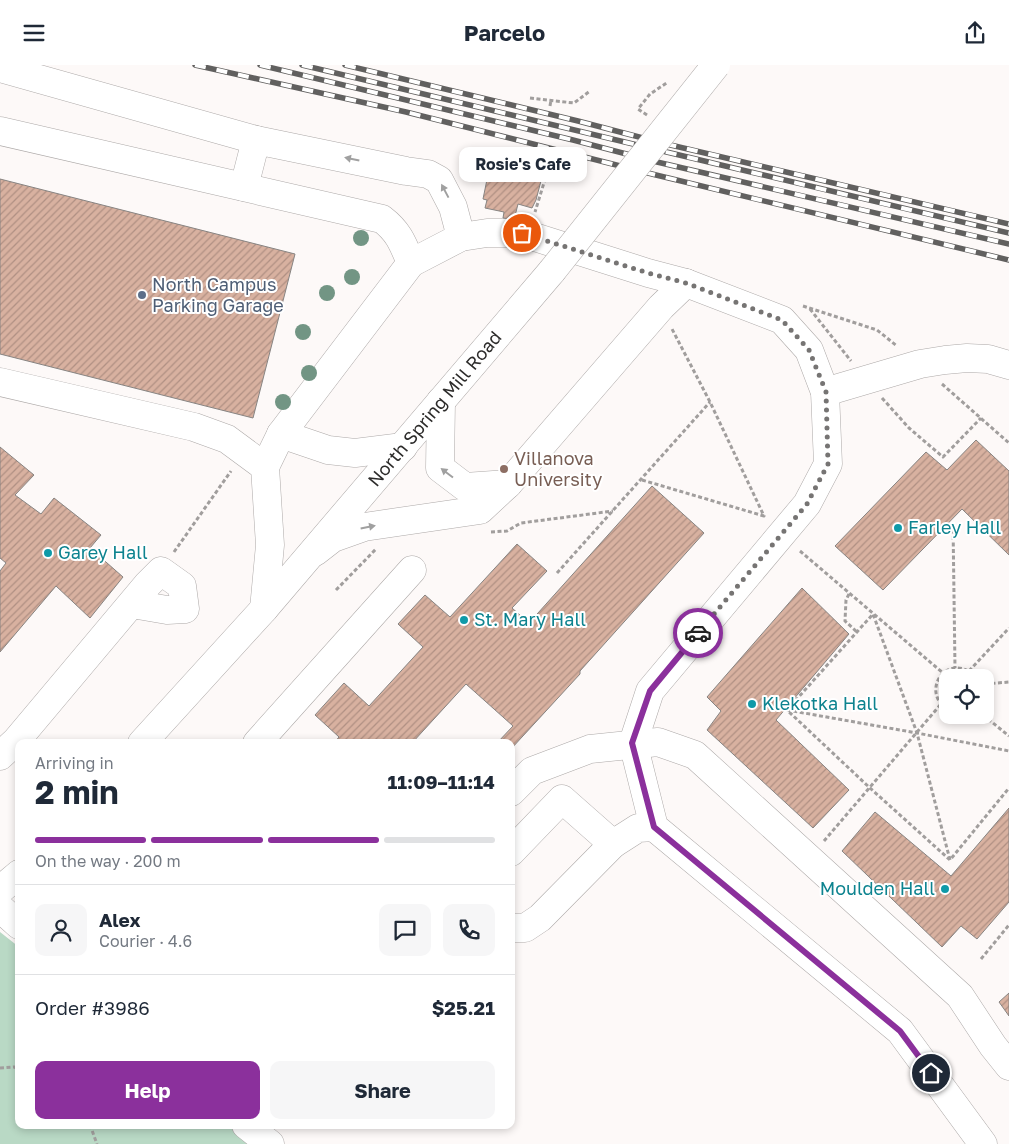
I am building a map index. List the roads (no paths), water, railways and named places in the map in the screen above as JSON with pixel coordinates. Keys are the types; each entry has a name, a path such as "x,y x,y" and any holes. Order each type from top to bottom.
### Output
{"street":[{"name":"North Spring Mill Road","path":"146,739 264,609 552,271 716,65"},
{"path":"0,68 256,140 428,174 439,180 453,207 461,237"},
{"path":"0,131 382,219 393,227 400,237 412,263"},
{"path":"244,187 256,140"},
{"path":"255,460 281,434 412,263 461,237 487,233 522,233 648,273 686,283 782,320 809,350 826,392 828,464 807,504 650,691 632,743 654,827 900,1031 983,1144"},
{"path":"310,556 333,537 364,527 480,510 508,484 661,307 686,283"},
{"path":"826,392 920,365 945,361 967,358 988,359 1009,365"},
{"path":"0,382 194,427 227,439 255,460 270,545 264,609"},
{"path":"441,401 440,468 465,487 508,484"},
{"path":"281,434 328,450 355,453 403,447"},
{"path":"261,739 412,570"},
{"path":"18,739 147,585 160,571 182,586 185,609 167,610 132,603"},
{"path":"515,788 532,771 590,749 658,741 695,755 960,996 993,1046 1009,1066"},
{"path":"0,756 15,742"},
{"path":"515,848 562,799 613,844"},
{"path":"515,928 525,928 540,918 613,844 638,828 654,827"},
{"path":"0,890 15,877"},
{"path":"0,908 15,921"},
{"path":"251,1129 270,1144"}],"railway":[{"path":"195,65 406,112 656,175 1009,260"},
{"path":"260,65 657,162 1009,244"},
{"path":"302,65 1009,233"},
{"path":"345,65 662,143 1009,224"}],"place":[{"name":"Rosie's Cafe","path":"522,233"},
{"name":"North Campus Parking Garage","path":"142,295"},
{"name":"Villanova University","path":"504,469"},
{"name":"Farley Hall","path":"898,528"},
{"name":"Garey Hall","path":"48,553"},
{"name":"St. Mary Hall","path":"464,620"},
{"name":"Klekotka Hall","path":"752,704"},
{"name":"Moulden Hall","path":"945,889"}]}
